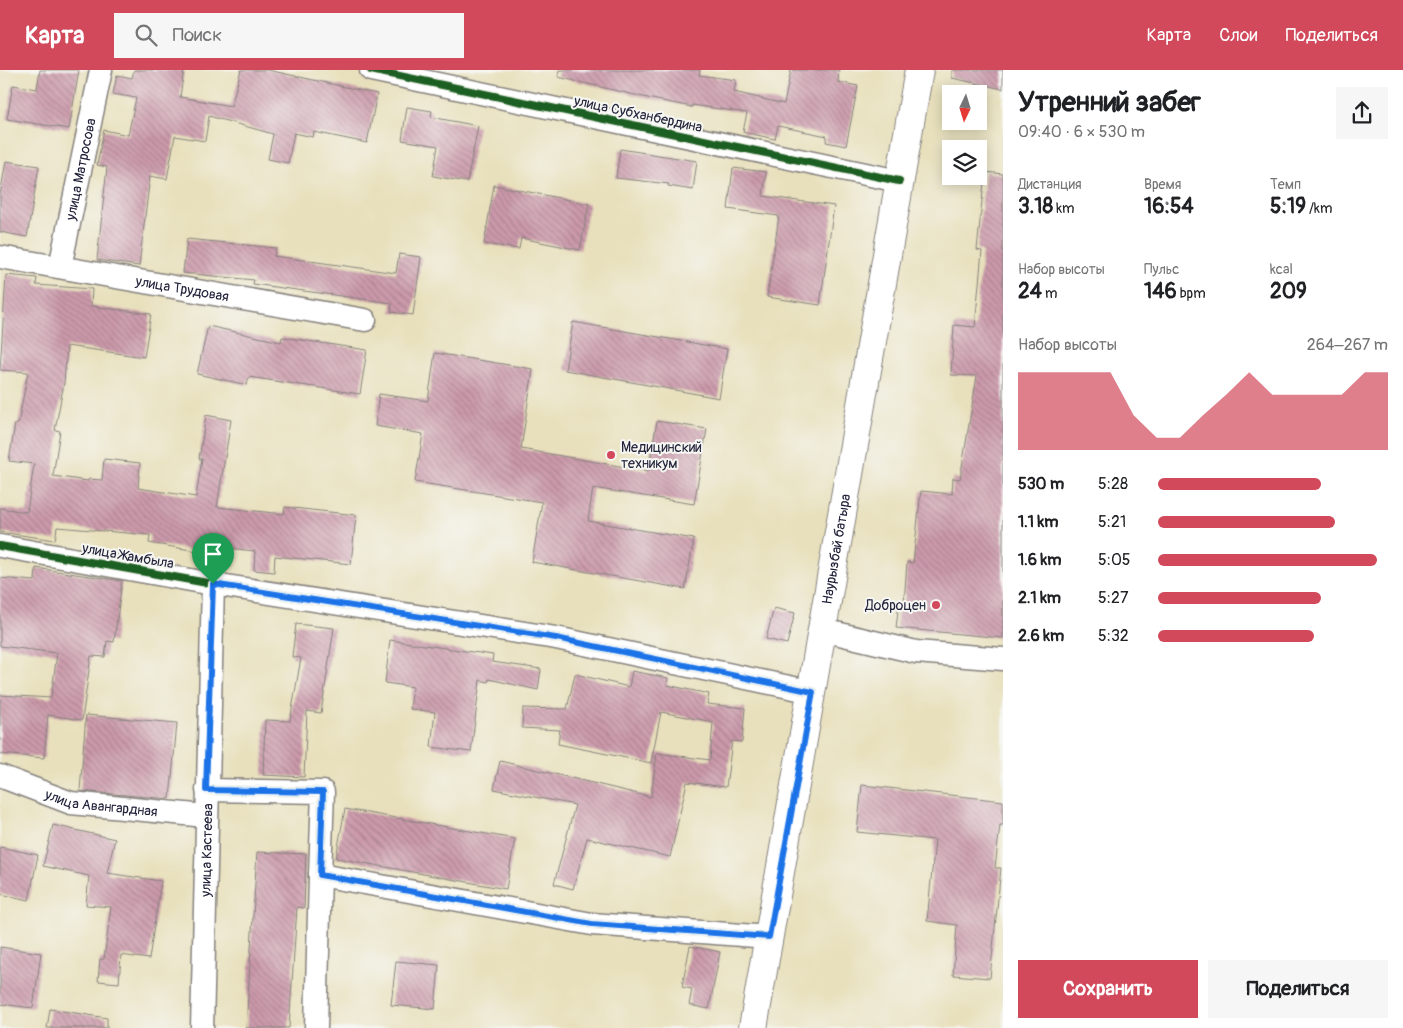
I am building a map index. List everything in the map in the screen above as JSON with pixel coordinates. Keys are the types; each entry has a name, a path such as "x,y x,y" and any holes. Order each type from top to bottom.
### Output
{"main road":[{"name":"Наурызбай батыра","path":"753,1028 813,692 919,70"}],"street":[{"name":"улица Матросова","path":"60,267 101,70"},
{"name":"улица Субханбердина","path":"372,70 523,104 899,181"},
{"name":"улица Трудовая","path":"0,257 364,320"},
{"name":"улица Жамбыла","path":"0,546 213,584 556,638 813,692"},
{"name":"улица Кастеева","path":"202,1028 206,790 213,584"},
{"path":"823,630 916,652 1003,659"},
{"name":"улица Авангардная","path":"0,776 71,803 206,816"},
{"path":"206,790 323,792 316,1028"},
{"path":"320,875 592,924 769,937"}],"building":[{"path":"40,70 79,70 69,129 7,119 13,85 37,89"},
{"path":"134,70 184,70 180,97 231,106 241,70 268,70 377,94 367,143 314,132 313,137 294,133 288,163 268,159 273,134 209,116 205,141 175,136 167,179 150,176 139,266 97,260 107,167 97,165 104,130 128,135 136,98 113,94 117,75 132,78"},
{"path":"559,70 700,70 699,75 736,80 734,92 784,104 791,70 839,70 838,82 858,86 846,146 826,142 827,136 778,126 775,139 743,132 747,113 692,105 692,107 652,99 558,77"},
{"path":"952,70 1003,70 1003,89 988,85 952,78"},
{"path":"407,107 432,111 431,117 478,126 467,182 433,176 438,146 402,140"},
{"path":"620,149 697,161 693,190 668,186 669,184 616,178"},
{"path":"6,161 39,166 27,237 0,232 0,195"},
{"path":"733,168 766,172 763,196 834,206 820,305 767,297 779,216 728,209"},
{"path":"987,172 1003,174 1003,638 896,628 899,603 904,604 907,562 913,563 921,491 952,494 953,478 960,479 977,376 951,375 954,325 975,327 982,251 977,250 984,185 987,185"},
{"path":"494,185 589,204 580,250 521,238 519,249 484,244"},
{"path":"187,239 276,248 274,256 396,273 399,254 421,257 413,315 391,312 392,303 253,284 254,280 183,273"},
{"path":"6,275 37,278 36,285 92,289 91,306 151,314 144,357 67,346 64,383 55,430 60,431 53,476 88,481 89,479 102,480 104,459 140,463 138,488 196,497 202,459 199,459 206,415 231,420 217,507 284,514 285,507 356,515 351,564 275,556 274,572 254,570 255,551 210,546 209,553 149,543 150,535 57,527 55,540 0,532 0,508 27,512 34,464 9,461 15,424 18,424 28,372 0,370"},
{"path":"573,322 727,349 719,398 565,370"},
{"path":"208,326 281,342 282,337 367,350 360,394 249,377 247,385 197,374"},
{"path":"435,353 533,369 521,449 648,471 657,421 707,429 694,504 593,488 588,521 694,539 685,589 532,562 542,502 415,482 423,434 375,426 379,394 428,401"},
{"path":"36,568 122,581 114,642 107,641 105,657 91,656 82,720 48,715 44,758 0,754 0,695 51,698 57,653 0,646 0,578 35,581"},
{"path":"774,608 795,613 787,644 766,639"},
{"path":"296,624 334,628 321,713 307,711 304,777 263,775 265,720 290,721 301,658 292,657"},
{"path":"390,640 493,655 492,662 541,669 538,690 489,679 488,682 480,680 471,752 431,747 435,712 410,709 413,687 385,683"},
{"path":"632,671 668,678 667,685 709,694 707,704 745,708 742,742 732,741 726,787 687,782 670,857 587,838 573,889 554,884 575,805 494,789 500,761 651,797 657,753 710,760 713,722 661,712 651,763 558,744 560,730 522,728 523,708 567,709 575,674 629,687"},
{"path":"86,715 177,723 170,799 80,791"},
{"path":"862,785 1003,801 1003,825 1000,825 995,868 1001,868 990,978 953,975 957,925 927,921 935,840 857,832"},
{"path":"345,809 515,839 506,889 336,858"},
{"path":"53,825 115,839 107,873 161,881 149,959 121,955 119,983 98,981 100,959 104,959 111,907 86,905 89,876 43,866"},
{"path":"0,847 38,855 29,900 0,894"},
{"path":"257,852 306,854 304,908 297,907 289,1028 246,1028"},
{"path":"690,946 720,952 709,1009 689,1005 692,989 682,987"},
{"path":"0,947 41,953 33,1008 0,1004"},
{"path":"396,961 439,965 435,1009 391,1005"},
{"path":"50,1009 107,1018 107,1028 47,1028"}],"cycle path":[{"path":"371,70 899,181"},
{"path":"0,546 213,584 556,638 813,692"},
{"path":"207,790 323,792 320,875 592,924 769,937"}],"place":[{"name":"Медицинский техникум","path":"611,455"},
{"name":"Доброцен","path":"936,605"}],"route":[{"path":"213,584 556,638 813,692 769,937 592,924 320,875 323,792 206,790 213,584"}]}
